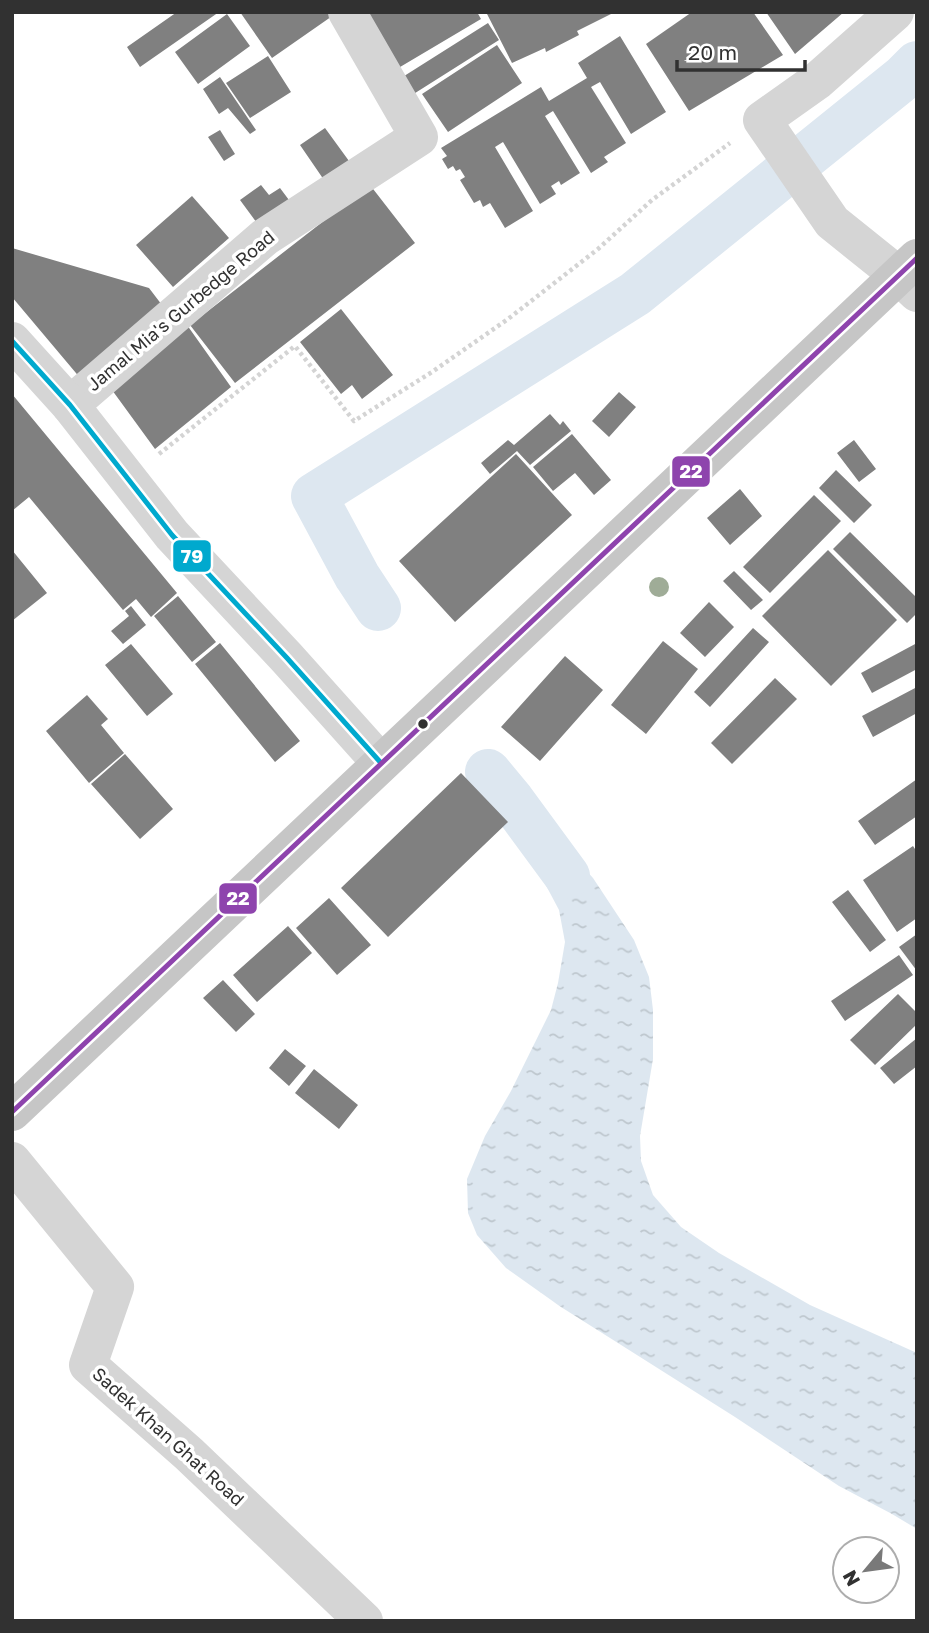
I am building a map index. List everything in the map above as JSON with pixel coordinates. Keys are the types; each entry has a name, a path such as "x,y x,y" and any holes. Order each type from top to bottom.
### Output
{"highway":[{"path":"12,1111 382,763 910,275"}],"street":[{"name":"Jamal Mia's Gurbedge Road","path":"71,405 265,237 419,137 347,12"},
{"path":"895,12 817,82 762,120 832,222 910,275"},
{"path":"12,341 71,405 172,535 382,763"},
{"name":"Sadek Khan Ghat Road","path":"12,1161 115,1287 88,1365 189,1454 364,1621"}],"path":[{"path":"127,479 295,346 354,421 432,372 508,319 598,250 652,200 762,120"}],"water":[{"path":"526,824 535,825 575,858 593,878 634,940 649,977 653,1010 653,1059 640,1136 641,1161 653,1195 681,1227 719,1253 810,1305 917,1353 917,1529 839,1486 561,1307 506,1268 477,1235 468,1213 467,1179 485,1136 511,1091 551,1010 565,942 559,910 524,844 522,833"}],"building":[{"path":"177,12 219,12 140,67 127,47"},
{"path":"240,12 338,12 272,58"},
{"path":"361,12 477,12 481,19 395,70"},
{"path":"486,12 615,12 577,31 579,35 546,52 545,48 512,63"},
{"path":"692,12 753,12 783,55 689,111 646,44"},
{"path":"766,12 844,12 795,54"},
{"path":"227,14 250,46 198,84 175,52"},
{"path":"488,23 499,40 412,95 401,78"},
{"path":"620,36 666,112 631,134 600,82 591,87 626,143 604,157 608,162 591,173 553,111 545,116 580,173 561,185 559,181 551,186 556,194 540,204 503,142 495,147 533,211 505,228 490,203 483,207 480,200 474,203 460,180 465,177 460,169 456,171 453,166 448,169 442,159 447,156 441,148 541,87 549,101 587,78 578,63"},
{"path":"497,45 522,83 448,132 422,94"},
{"path":"268,56 291,92 250,118 226,83"},
{"path":"220,77 256,130 250,134 228,108 219,114 203,89"},
{"path":"325,128 349,161 324,180 300,145"},
{"path":"220,130 235,154 224,161 208,137"},
{"path":"261,185 269,195 280,188 289,200 257,223 240,200"},
{"path":"370,185 415,243 235,383 190,325"},
{"path":"192,196 229,238 173,287 136,245"},
{"path":"12,248 149,288 165,309 81,379 12,297"},
{"path":"341,309 393,375 362,399 352,385 341,394 300,342"},
{"path":"187,325 231,387 155,449 112,390"},
{"path":"619,392 636,407 609,437 592,421"},
{"path":"12,394 177,593 151,617 136,599 123,610 29,497 12,511"},
{"path":"550,414 560,425 563,421 571,431 530,465 517,451 490,474 481,463 508,440 514,445"},
{"path":"572,434 611,480 594,495 575,473 553,491 533,467"},
{"path":"854,440 876,469 859,482 837,453"},
{"path":"516,454 572,515 455,622 399,561"},
{"path":"836,470 872,505 854,523 819,488"},
{"path":"740,489 762,516 730,545 707,518"},
{"path":"814,495 841,521 770,593 743,567"},
{"path":"850,532 917,598 917,613 907,623 833,549"},
{"path":"12,550 47,593 12,621"},
{"path":"828,550 897,620 831,686 762,616"},
{"path":"734,571 763,600 751,610 723,581"},
{"path":"178,596 216,642 192,662 154,616"},
{"path":"709,602 734,627 705,657 680,633"},
{"path":"131,606 146,625 123,644 111,631 129,616 125,611"},
{"path":"753,628 769,642 710,707 694,692"},
{"path":"663,641 698,669 646,734 611,705"},
{"path":"220,643 300,741 275,762 195,664"},
{"path":"917,643 917,669 872,693 861,673"},
{"path":"131,644 173,694 147,716 105,665"},
{"path":"565,656 603,690 540,761 501,727"},
{"path":"775,678 797,699 732,764 711,743"},
{"path":"917,687 917,713 873,737 862,716"},
{"path":"87,695 108,719 101,725 124,753 89,783 46,731"},
{"path":"125,754 173,809 140,839 91,784"},
{"path":"461,773 508,822 388,937 341,888"},
{"path":"917,779 917,816 875,845 858,821"},
{"path":"913,846 917,852 917,918 897,932 863,880"},
{"path":"848,890 886,940 870,952 832,902"},
{"path":"329,898 371,945 337,975 296,928"},
{"path":"288,926 312,953 257,1002 233,975"},
{"path":"917,934 917,971 899,947"},
{"path":"899,955 913,975 845,1021 831,1001"},
{"path":"223,980 255,1014 236,1032 203,998"},
{"path":"898,994 917,1013 917,1024 875,1065 850,1040"},
{"path":"917,1038 917,1066 894,1084 880,1068"},
{"path":"285,1049 306,1066 289,1086 269,1068"},
{"path":"314,1069 358,1105 339,1129 295,1093"}],"waterway":[{"path":"378,608 357,576 314,496 635,294 917,64"},
{"path":"488,772 567,876"}],"transit line":[{"name":"22","path":"12,1112 917,258"},
{"name":"79","path":"12,341 70,405 172,535 381,763"}]}
